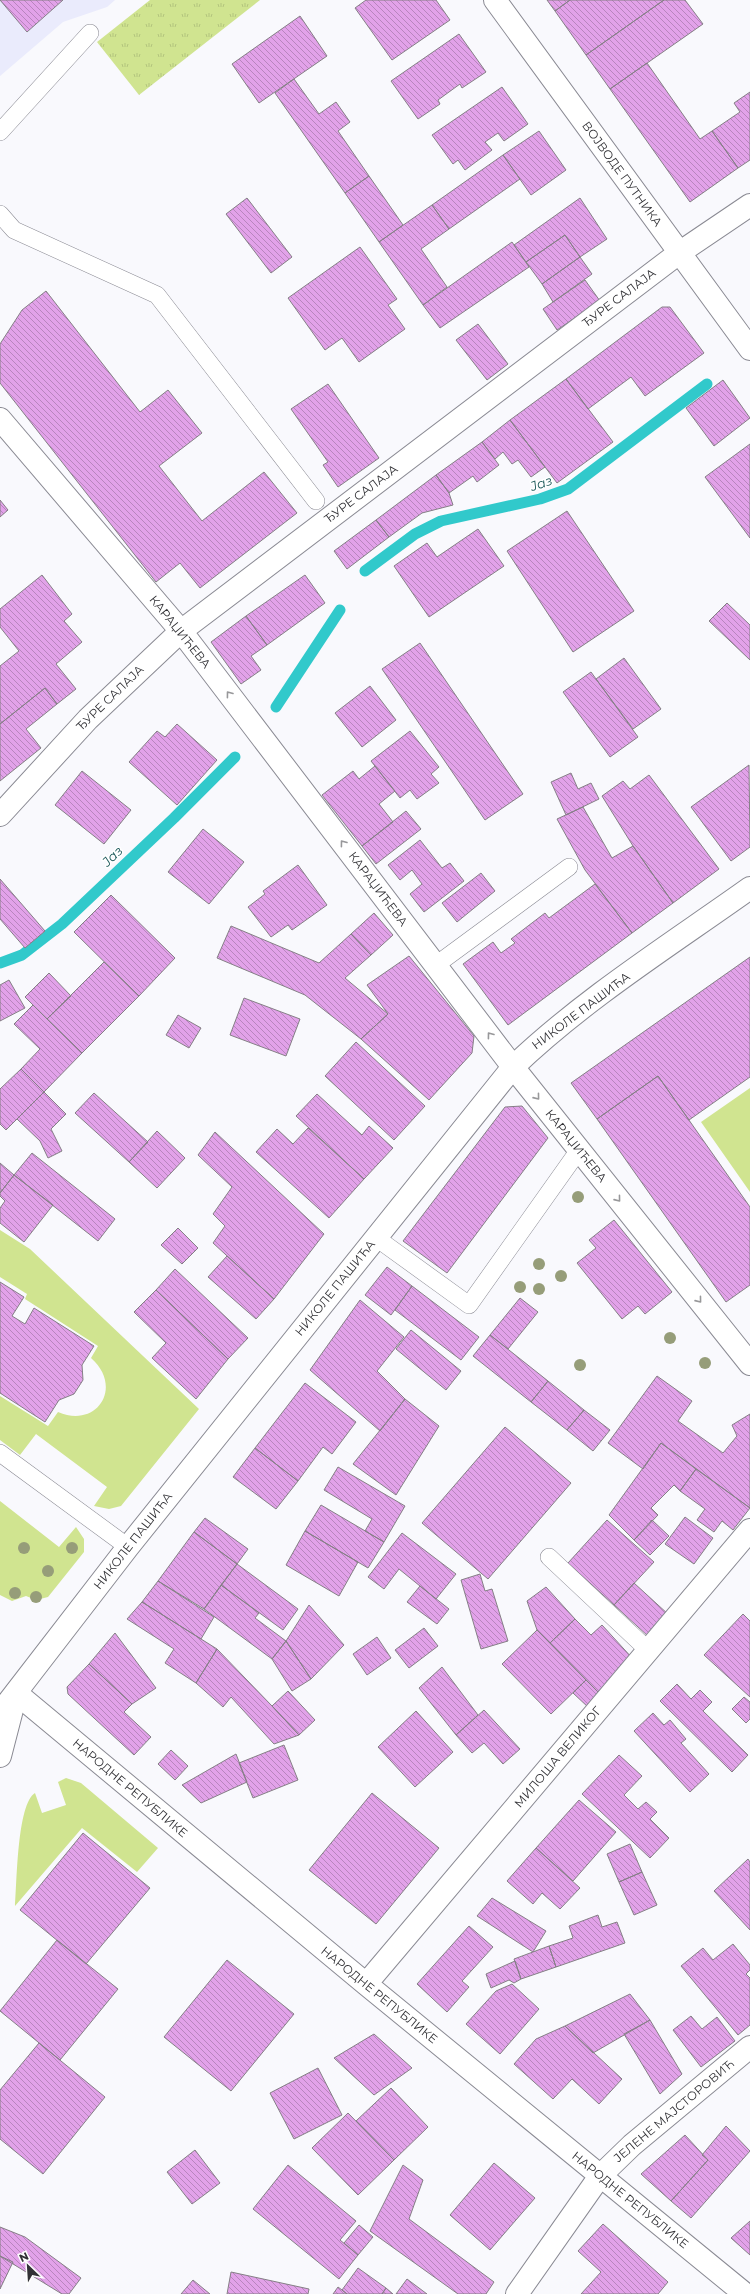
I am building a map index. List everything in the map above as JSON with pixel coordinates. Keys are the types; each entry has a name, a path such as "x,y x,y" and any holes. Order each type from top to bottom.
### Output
{"street":[{"name":"ВОЈВОДЕ ПУТНИКА","path":"495,0 750,349"},
{"name":"ЂУРЕ САЛАЈА","path":"0,815 88,719 180,631 680,252 750,205"},
{"name":"КАРАЏИЋЕВА","path":"0,419 180,631 513,1067 750,1364"},
{"name":"НИКОЛЕ ПАШИЋА","path":"0,1756 16,1693 128,1547 375,1237 513,1067 543,1038 574,1013 750,888"},
{"name":"МИЛОША ВЕЛИКОГ","path":"366,1984 750,1530"},
{"path":"0,1713 16,1693"},
{"name":"НАРОДНЕ РЕПУБЛИКЕ","path":"16,1693 366,1984 745,2294"},
{"name":"ЈЕЛЕНЕ МАЈСТОРОВИЋ","path":"517,2294 600,2176 632,2145 750,2047"}],"lane":[{"path":"0,132 90,33"},
{"path":"0,214 14,230 157,295 316,501"},
{"path":"436,965 569,867"},
{"path":"375,1237 469,1305 579,1150"},
{"path":"0,1453 128,1547"},
{"path":"550,1557 648,1650"}],"shaded area":[{"path":"0,0 115,0 107,7 63,22 0,76"}],"green space":[{"path":"150,0 260,0 139,95 97,42"},
{"path":"750,1088 750,1192 701,1122"},
{"path":"0,1230 30,1249 199,1409 121,1506 109,1509 94,1506 107,1487 36,1434 20,1455 0,1440 0,1396 48,1426 58,1412 72,1416 84,1415 94,1410 102,1402 105,1392 105,1381 101,1369 91,1358 98,1346 25,1299 27,1294 0,1277"},
{"path":"0,1501 59,1547 76,1527 84,1539 84,1552 48,1597 36,1600 26,1596 12,1601 0,1595"},
{"path":"66,1778 81,1783 158,1848 137,1872 82,1828 15,1906 17,1863 21,1828 29,1800 35,1793 42,1813 66,1805 58,1782"}],"building":[{"path":"0,0 63,0 27,32"},
{"path":"366,0 436,0 450,20 392,60 355,8"},
{"path":"547,0 570,0 555,11"},
{"path":"570,0 664,0 586,55 555,11"},
{"path":"664,0 685,0 703,24 610,89 586,55"},
{"path":"300,16 327,56 259,103 232,64"},
{"path":"459,34 486,72 462,88 460,84 438,100 440,104 418,119 391,81"},
{"path":"647,63 700,139 712,131 738,168 690,202 610,89"},
{"path":"294,79 319,114 336,102 350,122 338,131 369,176 345,193 275,93"},
{"path":"502,87 528,124 504,141 498,133 485,142 492,150 465,170 458,160 453,164 432,135"},
{"path":"750,92 750,160 738,168 712,131 740,112 734,103"},
{"path":"539,131 566,170 531,195 503,155"},
{"path":"503,155 520,179 449,229 432,205"},
{"path":"369,176 403,225 379,242 345,193"},
{"path":"247,198 292,257 271,273 226,214"},
{"path":"580,198 607,239 580,257 565,235 526,262 514,245"},
{"path":"432,205 449,229 421,249 447,287 423,305 379,242"},
{"path":"565,235 580,257 542,284 526,262"},
{"path":"512,242 529,267 440,328 423,305"},
{"path":"360,247 397,299 388,305 405,329 359,362 342,338 325,350 288,298"},
{"path":"580,257 592,274 553,302 542,284"},
{"path":"585,280 600,301 557,330 543,309"},
{"path":"46,291 140,412 168,390 202,433 159,466 202,521 264,472 297,513 200,588 180,563 156,582 0,383 0,344 22,310"},
{"path":"662,307 670,307 704,353 645,396 631,377 588,409 566,379"},
{"path":"478,324 508,364 487,380 456,340"},
{"path":"566,379 613,442 557,483 510,420"},
{"path":"723,380 750,418 714,446 686,408"},
{"path":"328,384 379,458 338,487 323,465 328,462 291,409"},
{"path":"510,420 545,467 531,477 518,460 512,464 503,452 495,459 482,442"},
{"path":"482,442 499,465 477,482 473,476 449,493 436,475"},
{"path":"750,444 750,538 705,477"},
{"path":"436,475 449,493 453,505 422,513 389,537 376,520"},
{"path":"0,500 8,510 0,517"},
{"path":"567,511 634,611 573,652 507,551"},
{"path":"376,520 389,537 347,569 334,551"},
{"path":"478,529 504,566 429,617 394,566 427,543 437,557"},
{"path":"42,575 72,614 64,621 82,642 56,664 76,689 57,704 45,688 0,724 0,666 19,651 0,627 0,609"},
{"path":"305,575 325,603 267,645 246,616"},
{"path":"727,603 750,625 750,660 709,621"},
{"path":"246,616 267,645 251,656 261,670 241,684 211,642"},
{"path":"420,643 523,794 485,820 382,669"},
{"path":"624,658 661,709 633,729 596,679"},
{"path":"591,672 638,737 610,757 563,692"},
{"path":"370,686 396,720 362,747 335,713"},
{"path":"45,688 57,704 26,729 41,748 0,781 0,724"},
{"path":"177,724 217,760 177,805 129,762 157,731 165,737"},
{"path":"410,731 439,767 431,774 439,783 417,799 410,790 400,798 371,761"},
{"path":"749,765 750,847 731,861 691,807"},
{"path":"375,766 395,791 379,804 393,822 362,846 322,795 353,771 359,779"},
{"path":"82,771 131,810 104,844 55,805"},
{"path":"571,773 578,789 591,783 599,799 566,815 551,782"},
{"path":"649,775 719,869 673,903 633,846 602,796 623,781 630,789"},
{"path":"583,807 612,858 633,846 673,903 632,933 585,870 557,819"},
{"path":"406,811 421,829 376,864 362,846"},
{"path":"203,829 244,862 209,904 168,872"},
{"path":"420,840 442,868 450,863 464,881 424,912 410,894 422,884 412,870 400,880 388,865"},
{"path":"298,865 327,905 292,930 288,925 271,937 248,907 265,894 263,891"},
{"path":"481,873 495,891 457,922 442,903"},
{"path":"0,879 45,931 25,948 0,919"},
{"path":"595,884 632,933 508,1025 463,964 493,942 501,953 515,943 511,939 545,913 549,918"},
{"path":"111,895 175,958 139,996 74,932"},
{"path":"374,913 393,935 371,955 351,934"},
{"path":"231,926 319,963 351,934 371,955 345,978 388,1014 361,1039 305,995 217,958"},
{"path":"409,956 474,1036 472,1053 429,1100 361,1039 388,1014 367,985"},
{"path":"750,957 750,1077 689,1120 658,1076 597,1119 571,1083"},
{"path":"104,962 139,996 82,1053 47,1019"},
{"path":"49,973 71,996 47,1019 25,997"},
{"path":"9,980 25,1008 0,1021 0,985"},
{"path":"244,998 300,1019 286,1056 230,1035"},
{"path":"33,1005 82,1053 44,1092 21,1069 40,1049 14,1024"},
{"path":"178,1015 201,1028 189,1048 166,1035"},
{"path":"356,1042 425,1106 394,1140 325,1076"},
{"path":"21,1069 44,1092 6,1130 0,1124 0,1089"},
{"path":"658,1076 750,1207 750,1285 726,1302 597,1119"},
{"path":"44,1092 66,1114 51,1129 62,1151 48,1158 40,1141 17,1119"},
{"path":"94,1093 148,1142 129,1162 75,1113"},
{"path":"317,1094 362,1135 369,1126 393,1148 364,1179 296,1116"},
{"path":"522,1106 548,1138 447,1273 403,1241 505,1107"},
{"path":"308,1128 364,1179 329,1218 256,1152 277,1129 293,1144"},
{"path":"157,1131 185,1158 157,1188 129,1162"},
{"path":"215,1132 324,1234 274,1299 213,1243 225,1226 213,1214 232,1187 198,1155"},
{"path":"32,1153 115,1219 98,1241 14,1175"},
{"path":"0,1163 14,1175 0,1193"},
{"path":"14,1175 53,1205 24,1242 0,1223 0,1208 5,1201 0,1196 0,1193"},
{"path":"614,1220 672,1292 645,1314 638,1306 622,1319 577,1263 596,1248 589,1240"},
{"path":"178,1228 198,1248 182,1264 161,1245"},
{"path":"227,1256 274,1299 256,1319 208,1277"},
{"path":"387,1267 412,1286 391,1315 365,1295"},
{"path":"175,1269 248,1338 228,1359 156,1290"},
{"path":"0,1282 24,1297 12,1316 25,1324 34,1308 94,1346 82,1365 83,1380 74,1394 59,1400 45,1422 0,1393"},
{"path":"412,1286 479,1337 461,1360 395,1310"},
{"path":"156,1290 228,1359 196,1399 152,1358 166,1343 134,1312"},
{"path":"520,1298 538,1312 508,1349 490,1335"},
{"path":"360,1300 404,1337 377,1371 405,1399 380,1431 310,1370"},
{"path":"411,1330 461,1371 446,1390 396,1349"},
{"path":"490,1335 548,1381 531,1402 473,1356"},
{"path":"657,1376 692,1401 678,1421 723,1453 737,1436 732,1425 750,1414 750,1508 661,1443 643,1469 608,1443"},
{"path":"548,1381 584,1410 567,1430 531,1402"},
{"path":"305,1383 356,1422 332,1454 323,1447 298,1481 255,1448"},
{"path":"405,1399 439,1426 396,1495 353,1464"},
{"path":"584,1410 610,1430 593,1451 567,1430"},
{"path":"505,1427 571,1483 488,1579 422,1523"},
{"path":"661,1443 696,1469 680,1491 674,1485 651,1508 658,1515 634,1540 609,1515"},
{"path":"255,1448 298,1481 276,1509 233,1477"},
{"path":"338,1467 405,1506 384,1542 365,1531 372,1519 324,1490"},
{"path":"696,1469 750,1508 733,1530 722,1521 714,1532 697,1520 705,1509 680,1491"},
{"path":"321,1505 384,1542 368,1568 305,1531"},
{"path":"685,1517 713,1538 694,1564 665,1544"},
{"path":"205,1518 248,1549 237,1564 194,1532"},
{"path":"607,1520 654,1562 614,1605 568,1563"},
{"path":"652,1520 669,1536 650,1555 634,1540"},
{"path":"305,1531 358,1562 339,1596 286,1565"},
{"path":"194,1532 237,1564 204,1609 158,1581"},
{"path":"402,1533 456,1574 436,1599 399,1569 384,1589 368,1577"},
{"path":"237,1564 298,1609 283,1630 221,1585"},
{"path":"480,1574 485,1591 492,1589 508,1641 481,1649 461,1580"},
{"path":"158,1581 214,1617 201,1639 142,1602"},
{"path":"634,1583 669,1615 649,1637 614,1605"},
{"path":"221,1585 259,1613 255,1618 286,1641 272,1659 204,1609"},
{"path":"420,1586 449,1609 437,1624 407,1602"},
{"path":"546,1587 575,1619 550,1643 537,1630 527,1601"},
{"path":"142,1602 217,1649 196,1683 165,1663 174,1649 127,1619"},
{"path":"309,1605 344,1645 311,1679 286,1641"},
{"path":"743,1614 750,1621 750,1697 704,1655"},
{"path":"575,1619 591,1635 602,1625 634,1660 602,1696 550,1643"},
{"path":"424,1628 438,1646 409,1668 395,1650"},
{"path":"537,1630 586,1680 551,1714 502,1664"},
{"path":"115,1633 156,1688 132,1704 89,1664"},
{"path":"377,1637 391,1658 367,1675 353,1654"},
{"path":"286,1641 311,1679 292,1691 272,1659"},
{"path":"217,1649 299,1735 274,1744 231,1697 223,1707 196,1683"},
{"path":"89,1664 132,1704 124,1712 151,1737 134,1755 68,1694 67,1687"},
{"path":"442,1667 478,1715 456,1735 419,1688"},
{"path":"586,1680 602,1696 589,1708 573,1693"},
{"path":"677,1684 691,1699 700,1690 712,1702 703,1711 748,1755 732,1772 660,1701"},
{"path":"288,1691 315,1720 299,1735 272,1706"},
{"path":"744,1697 750,1702 750,1719 746,1723 732,1709"},
{"path":"484,1710 520,1749 503,1764 484,1743 472,1753 456,1735"},
{"path":"416,1711 453,1752 415,1787 378,1747"},
{"path":"653,1713 664,1725 670,1720 686,1739 681,1743 709,1774 690,1792 634,1731"},
{"path":"284,1745 298,1780 253,1798 239,1763"},
{"path":"171,1750 188,1766 175,1780 158,1764"},
{"path":"236,1754 247,1782 201,1803 182,1785"},
{"path":"619,1755 642,1776 624,1795 638,1809 646,1802 657,1812 650,1819 669,1838 650,1858 582,1794"},
{"path":"372,1793 439,1848 376,1924 309,1870"},
{"path":"579,1800 616,1832 573,1881 536,1848"},
{"path":"83,1833 150,1888 86,1964 20,1910"},
{"path":"630,1844 642,1872 619,1882 607,1854"},
{"path":"536,1848 580,1888 560,1909 542,1893 533,1904 507,1881"},
{"path":"748,1859 750,1862 750,1930 714,1891"},
{"path":"642,1872 657,1905 634,1915 619,1882"},
{"path":"492,1898 546,1931 533,1952 477,1916"},
{"path":"598,1915 602,1927 617,1922 625,1943 556,1967 549,1946 573,1938 569,1926"},
{"path":"469,1926 493,1947 462,1981 469,1987 447,2012 417,1984"},
{"path":"57,1940 118,1989 60,2060 0,2011"},
{"path":"733,1944 750,1965 750,1970 746,1974 750,1978 750,2025 738,2035 681,1966 703,1948 713,1960"},
{"path":"549,1946 556,1967 521,1979 514,1959"},
{"path":"227,1960 294,2014 231,2091 164,2037"},
{"path":"515,1961 521,1979 514,1983 509,1980 491,1988 486,1974"},
{"path":"512,1984 539,2009 500,2054 466,2024 496,1991"},
{"path":"630,1994 650,2020 593,2053 565,2026"},
{"path":"691,2016 702,2029 717,2017 735,2041 701,2067 673,2030"},
{"path":"650,2020 682,2074 660,2094 624,2034"},
{"path":"565,2026 622,2079 599,2104 572,2079 553,2099 514,2064 536,2039"},
{"path":"374,2034 412,2068 374,2095 334,2058"},
{"path":"39,2043 105,2097 43,2174 0,2139 0,2090"},
{"path":"318,2068 342,2115 294,2139 270,2093"},
{"path":"391,2088 428,2127 394,2160 356,2121"},
{"path":"348,2113 394,2160 358,2195 312,2148"},
{"path":"726,2126 750,2151 691,2218 671,2201 708,2160 702,2155"},
{"path":"685,2135 708,2160 671,2201 641,2174"},
{"path":"195,2150 220,2183 192,2204 167,2172"},
{"path":"494,2163 535,2198 490,2250 450,2215"},
{"path":"288,2165 356,2221 340,2240 358,2255 339,2279 253,2209"},
{"path":"403,2165 423,2180 409,2219 494,2282 486,2294 458,2294 370,2231"},
{"path":"750,2221 750,2255 731,2238"},
{"path":"603,2224 668,2282 658,2294 581,2294 601,2272 578,2251"},
{"path":"359,2225 373,2237 358,2255 344,2243"},
{"path":"0,2227 25,2237 81,2278 69,2294 62,2294 0,2256"},
{"path":"0,2256 13,2262 0,2289"},
{"path":"358,2268 386,2288 382,2294 347,2294 342,2290"},
{"path":"231,2272 309,2289 308,2294 227,2294"},
{"path":"407,2279 427,2294 396,2294"},
{"path":"193,2280 210,2294 181,2294"},
{"path":"338,2287 342,2290 347,2294 333,2294"},
{"path":"386,2288 393,2294 382,2294"}],"waterway":[{"name":"Јаз","path":"365,571 415,534 441,521 540,499 568,489 707,384"},
{"name":"Јаз","path":"276,707 340,610"},
{"name":"Јаз","path":"0,963 22,955 62,924 174,818 235,757"}]}
